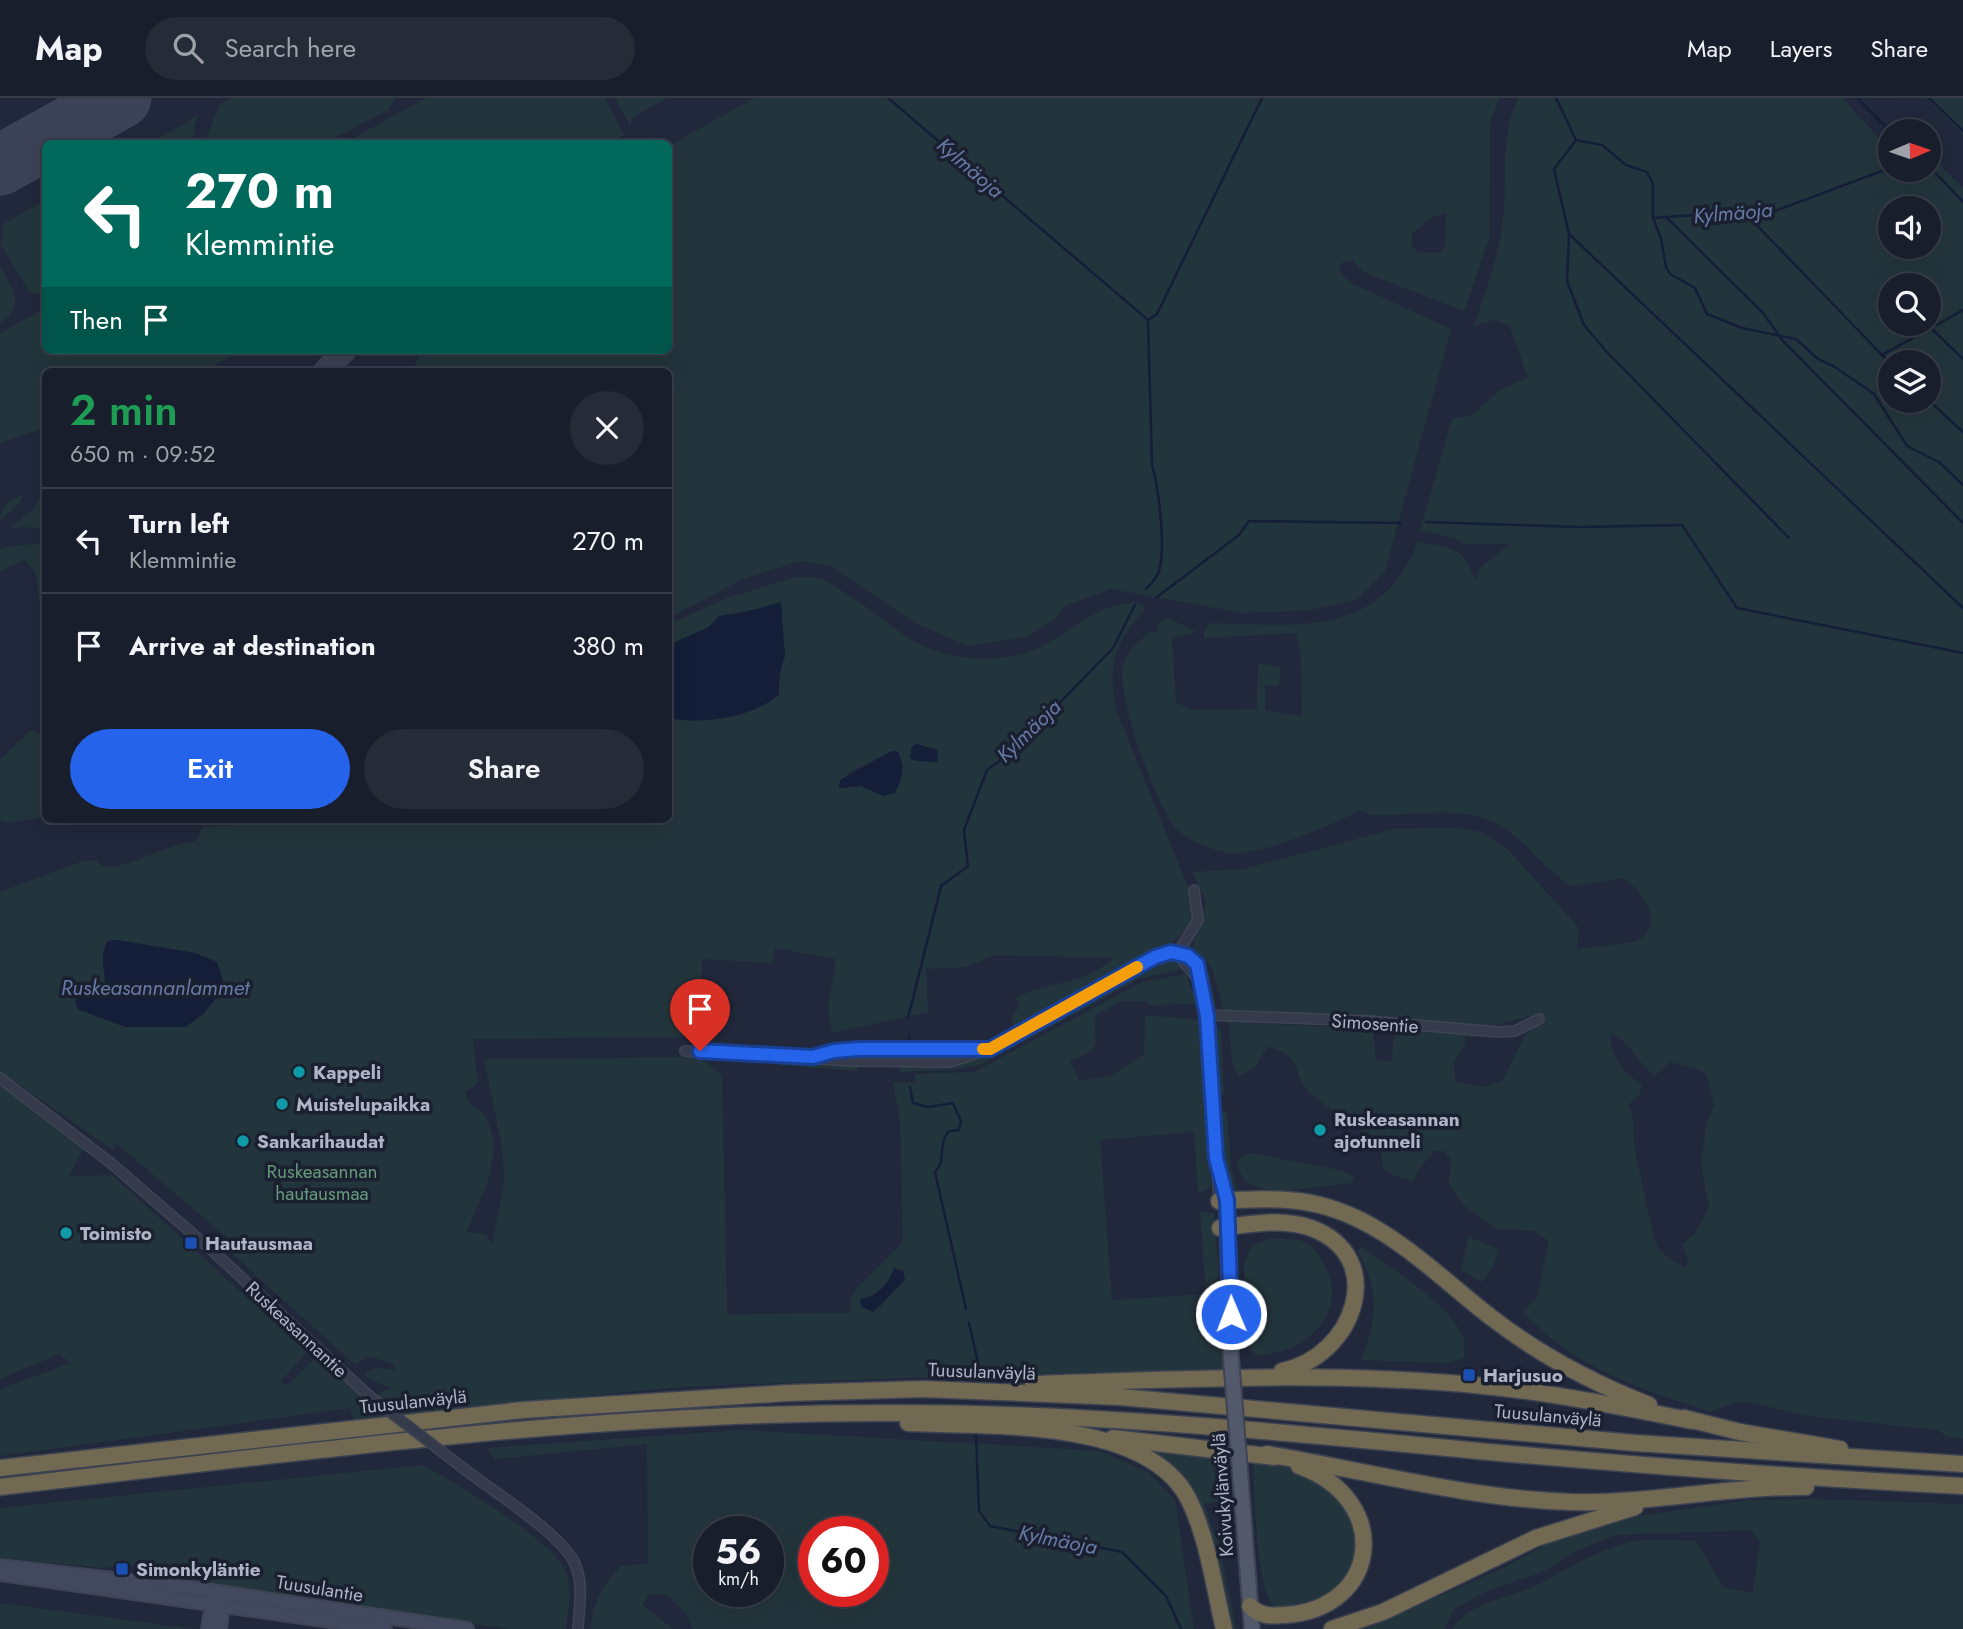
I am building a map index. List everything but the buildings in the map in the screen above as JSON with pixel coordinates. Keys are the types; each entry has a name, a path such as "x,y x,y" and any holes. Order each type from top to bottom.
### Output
{"highway":[{"path":"1223,1201 1300,1201 1362,1221 1401,1245 1492,1318 1537,1349 1606,1388 1693,1421"},
{"path":"1224,1227 1269,1223 1293,1224 1313,1229 1342,1250 1354,1280 1352,1311 1346,1327 1325,1352 1296,1368 1257,1376"},
{"path":"923,1389 1257,1376 1382,1379 1485,1386 1589,1401 1741,1433 1925,1462"},
{"name":"Tuusulanväylä","path":"0,1468 523,1410 775,1394 923,1389 1133,1398 1635,1443 1963,1464"},
{"name":"Tuusulanväylä","path":"0,1487 525,1429 642,1419 895,1412 1119,1418 1635,1465 1963,1486"},
{"path":"790,1414 1086,1436 1267,1454 1507,1497 1571,1502 1663,1500 1786,1487 1918,1484"},
{"path":"1086,1436 1141,1455 1175,1480 1189,1500 1197,1522 1224,1629"},
{"path":"1250,1606 1264,1616 1272,1616 1295,1614 1326,1605 1351,1583 1363,1552 1360,1518 1353,1502 1341,1489 1308,1469 1267,1454"},
{"path":"1332,1629 1383,1612 1536,1538 1663,1500"}],"main road":[{"name":"Koivukylänväylä","path":"1223,1201 1231,1358 1252,1629"},
{"name":"Tuusulantie","path":"0,1566 218,1592 467,1629"},
{"name":"Tuusulantie","path":"0,1574 384,1629"},
{"path":"208,1629 209,1603 218,1592 223,1605 220,1629"}],"street":[{"path":"685,1051 813,1057 834,1051 859,1049 990,1049 1155,957 1171,952 1177,954 1198,920 1194,890"},
{"name":"Koivukylänväylä","path":"1177,954 1188,956 1197,964 1207,1016 1216,1158 1223,1201"},
{"name":"Simosentie","path":"1207,1016 1368,1021 1499,1032 1515,1031 1539,1019"},
{"name":"Ruskeasannantie","path":"0,1078 112,1164 216,1254 368,1395 548,1533 568,1552 579,1579 578,1629"}],"green space":[{"path":"231,98 396,98 388,110 331,140 205,140 220,104"},
{"path":"426,98 605,98 624,135 616,140 349,140"},
{"path":"615,98 667,98 631,118 631,127"},
{"path":"754,98 1500,98 1490,122 1489,239 1464,311 1363,272 1353,260 1341,263 1339,271 1349,282 1451,329 1385,571 1356,600 1310,610 1243,613 1111,589 1065,606 1054,620 1026,637 968,646 915,623 831,566 800,561 743,579 672,616 672,368 415,368 419,354 672,354 672,144","holes":["1446,213 1445,247 1440,253 1418,253 1412,245 1412,234 1430,218"]},
{"path":"1518,98 1842,98 1878,137 1878,182 1941,182 1941,166 1963,188 1963,1439 1947,1437 1938,1430 1808,1416 1753,1403 1736,1402 1710,1412 1632,1384 1586,1362 1543,1332 1522,1311 1536,1300 1549,1241 1534,1231 1496,1229 1462,1204 1449,1182 1451,1160 1444,1151 1434,1151 1413,1181 1395,1176 1383,1168 1380,1140 1310,1093 1293,1061 1280,1051 1268,1046 1254,1068 1239,1076 1232,1062 1229,1022 1373,1029 1376,1060 1391,1062 1395,1032 1473,1033 1476,1038 1465,1036 1465,1045 1454,1062 1455,1082 1485,1087 1502,1081 1525,1036 1541,1020 1536,1015 1485,1026 1224,1011 1212,968 1206,960 1199,960 1192,949 1206,901 1192,872 1244,869 1394,829 1457,828 1481,832 1508,850 1579,928 1577,949 1634,942 1650,928 1651,919 1645,901 1623,878 1572,886 1506,829 1475,816 1459,813 1372,815 1359,811 1313,832 1256,851 1227,853 1199,843 1175,827 1157,796 1125,699 1122,679 1127,656 1149,632 1157,633 1159,622 1167,618 1197,632 1172,638 1176,702 1191,710 1257,709 1258,663 1281,667 1279,686 1265,686 1265,710 1302,717 1301,660 1296,633 1204,638 1204,630 1210,623 1274,625 1332,620 1358,611 1382,596 1402,573 1418,542 1448,548 1461,555 1476,582 1478,570 1510,544 1464,544 1454,538 1420,531 1452,419 1472,415 1499,391 1528,377 1509,325 1494,320 1474,326 1501,234 1508,128","holes":["1611,1033 1625,1043 1646,1068 1656,1075 1670,1062 1697,1069 1707,1075 1714,1106 1707,1121 1701,1164 1709,1207 1694,1235 1682,1244 1688,1259 1686,1268 1665,1255 1657,1243 1635,1151 1632,1114 1628,1105 1639,1095 1642,1085 1615,1057"]},
{"path":"1926,98 1963,98 1963,135"},
{"path":"197,116 193,140 155,140"},
{"path":"42,202 42,294 29,292 1,245 3,224"},
{"path":"0,266 12,289 15,304 8,317 0,323"},
{"path":"42,310 42,354 236,354 208,368 42,368 42,429 0,443 0,333"},
{"path":"24,493 19,504 0,520 2,510"},
{"path":"42,493 42,528 11,527 33,509"},
{"path":"42,544 42,609 37,580 24,560 0,571 0,549 15,545"},
{"name":"Ruskeasannan hautausmaa","path":"795,577 818,578 860,602 902,634 932,650 985,659 1032,651 1113,606 1142,604 1145,609 1126,634 1115,658 1114,698 1118,715 1193,899 1194,919 1176,940 1015,1027 1011,1018 1019,1007 1016,998 1077,979 1101,968 1114,958 994,955 966,967 926,969 928,1012 832,1033 828,1007 836,959 775,948 772,963 702,959 701,1037 473,1039 478,1083 465,1092 468,1101 486,1116 495,1142 489,1178 467,1232 486,1234 492,1245 504,1183 503,1152 484,1059 700,1057 722,1075 727,1314 851,1313 851,1296 903,1242 900,1120 893,1082 915,1083 915,1074 974,1072 1142,982 1185,974 1198,1004 1150,1005 1147,1001 1123,1001 1096,1015 1093,1048 1070,1061 1079,1081 1111,1076 1144,1054 1145,1015 1202,1020 1211,1184 1208,1189 1198,1193 1194,1132 1100,1140 1112,1300 1206,1294 1200,1212 1214,1213 1225,1370 975,1375 679,1387 354,1419 350,1408 0,1456 0,1389 71,1363 59,1354 0,1379 0,1085 34,1108 83,1149 69,1176 112,1175 307,1352 280,1382 288,1385 316,1357 366,1400 391,1388 366,1378 365,1372 377,1368 395,1370 394,1364 369,1356 356,1364 352,1362 231,1253 236,1245 116,1143 113,1150 0,1071 0,892 83,861 97,861 101,866 123,865 171,847 196,841 203,827 270,823 672,823 672,718 693,718 780,683 782,668 756,609 719,616 709,627 672,644 672,623 727,598","holes":["917,744 933,762 910,757 912,746","892,751 884,796 860,786 840,788 850,772","118,940 195,953 216,962 222,979 220,990 204,1013 103,1019 77,1009 84,992 103,994 108,980 104,971 108,941","904,1280 880,1307 861,1299 897,1281"]},
{"path":"32,729 42,737 42,817 8,823 0,820 0,760"},
{"path":"1161,960 1173,960 1182,969 1139,979 982,1064 959,1069 900,1072 899,1068 920,1064 962,1063 983,1058"},
{"path":"1201,966 1208,971 1216,1006 1211,1006"},
{"path":"1213,1027 1221,1029 1224,1095 1217,1093"},
{"path":"776,1060 858,1065 857,1071 780,1065"},
{"path":"1227,1111 1231,1168 1237,1190 1226,1175 1221,1155 1219,1115"},
{"path":"1251,1153 1340,1170 1354,1176 1352,1183 1289,1190 1265,1189 1248,1183 1237,1166 1240,1158"},
{"path":"1469,1237 1499,1249 1493,1266 1482,1282 1461,1270"},
{"path":"1269,1239 1297,1240 1310,1246 1319,1256 1330,1277 1332,1295 1329,1311 1308,1338 1275,1353 1256,1355 1247,1347 1244,1263 1252,1246"},
{"path":"1361,1247 1418,1287 1446,1312 1463,1337 1464,1358 1448,1363 1361,1360 1374,1306 1370,1280 1358,1252"},
{"path":"742,1430 1100,1451 1148,1472 1175,1500 1194,1629 693,1629 686,1613 667,1594 649,1594 643,1605 673,1629 591,1629 596,1602 614,1573 621,1566 648,1564 647,1444 495,1459 487,1448"},
{"path":"1135,1446 1231,1454 1236,1503 1223,1501 1204,1504 1220,1549 1236,1629 1229,1629 1202,1519"},
{"path":"1253,1459 1281,1462 1337,1490 1359,1530 1355,1566 1326,1598 1276,1610 1269,1599 1257,1539"},
{"path":"423,1465 504,1514 545,1546 560,1562 567,1575 569,1588 566,1629 510,1629 216,1584 124,1564 103,1568 0,1558 0,1508"},
{"path":"1750,1500 1963,1504 1963,1629 1452,1629 1460,1619 1481,1605 1530,1588 1606,1550 1638,1541 1696,1541 1723,1587 1753,1593 1760,1542 1751,1530 1616,1535 1573,1552 1545,1571 1487,1591 1454,1609 1444,1629 1365,1629 1505,1567 1552,1541 1630,1517"},
{"path":"0,1603 194,1629 0,1629"}],"water":[{"path":"781,602 785,656 779,675 779,695 755,709 727,718 697,721 672,718 672,644 709,627 719,616"},
{"path":"917,744 938,750 937,762 910,758 912,746"},
{"path":"892,751 897,751 902,767 902,777 895,793 884,796 861,786 839,788 840,780"},
{"name":"Ruskeasannanlammet","path":"117,940 195,953 217,962 224,984 223,990 204,1013 186,1027 125,1027 78,1009 75,1001 80,993 103,993 103,955 108,941"},
{"path":"894,1268 903,1271 905,1280 873,1312 862,1307 860,1299 881,1289"}],"waterway":[{"name":"Kylmäoja","path":"888,98 1148,320 1152,465 1159,503 1162,548 1158,574 1146,589"},
{"name":"Kylmäoja","path":"1148,320 1157,314 1262,98"},
{"name":"Kylmäoja","path":"1556,98 1576,140 1602,145 1626,165 1647,172 1653,184 1653,218 1661,238 1666,267 1670,274 1695,288 1707,314 1742,328 1796,339 1818,359 1835,367 1874,394 1907,446 1939,462 1963,485"},
{"path":"1857,98 1878,119"},
{"path":"1929,98 1963,131"},
{"path":"1576,140 1554,169 1569,234 1963,608"},
{"name":"Kylmäoja","path":"1654,218 1767,214 1878,172"},
{"name":"Kylmäoja","path":"1941,179 1963,202"},
{"path":"1748,216 1882,355 1963,310"},
{"path":"1666,217 1763,313 1783,341 1963,523"},
{"path":"1569,235 1567,281 1584,325 1606,351 1789,538"},
{"path":"1939,336 1963,359"},
{"path":"1941,412 1963,432"},
{"name":"Kylmäoja","path":"1157,597 1239,535 1249,521 1401,523"},
{"path":"1426,522 1579,527 1682,525 1737,608 1963,653"},
{"name":"Kylmäoja","path":"908,1018 941,886 968,866 964,830 987,770 1012,752 1113,648 1135,605"},
{"name":"Kylmäoja","path":"909,1035 909,1044"},
{"name":"Kylmäoja","path":"910,1087 913,1103 928,1107 953,1103 961,1121 959,1130 949,1131 945,1136 941,1162 935,1172 966,1309"},
{"name":"Kylmäoja","path":"969,1323 980,1371"},
{"name":"Kylmäoja","path":"976,1435 979,1511 990,1526 1122,1552 1166,1596 1181,1629"}],"taxiway":[{"path":"0,152 24,147 59,133"},
{"path":"328,368 341,354"}],"runway":[{"path":"45,140 121,98"},
{"path":"0,165 42,142"}],"slow traffic":[{"path":"983,1049 990,1049 1137,967"}],"place":[{"name":"Kappeli","path":"299,1072"},
{"name":"Muistelupaikka","path":"282,1104"},
{"name":"Ruskeasannan ajotunneli","path":"1320,1130"},
{"name":"Sankarihaudat","path":"243,1141"},
{"name":"Toimisto","path":"66,1233"},
{"name":"Hautausmaa","path":"191,1243"},
{"name":"Harjusuo","path":"1469,1375"},
{"name":"Simonkyläntie","path":"122,1569"}],"route":[{"path":"700,1051 813,1057 834,1051 859,1049 990,1049 1155,957 1171,952 1188,956 1197,964 1207,1016 1216,1158 1227,1200 1231,1314"}]}
